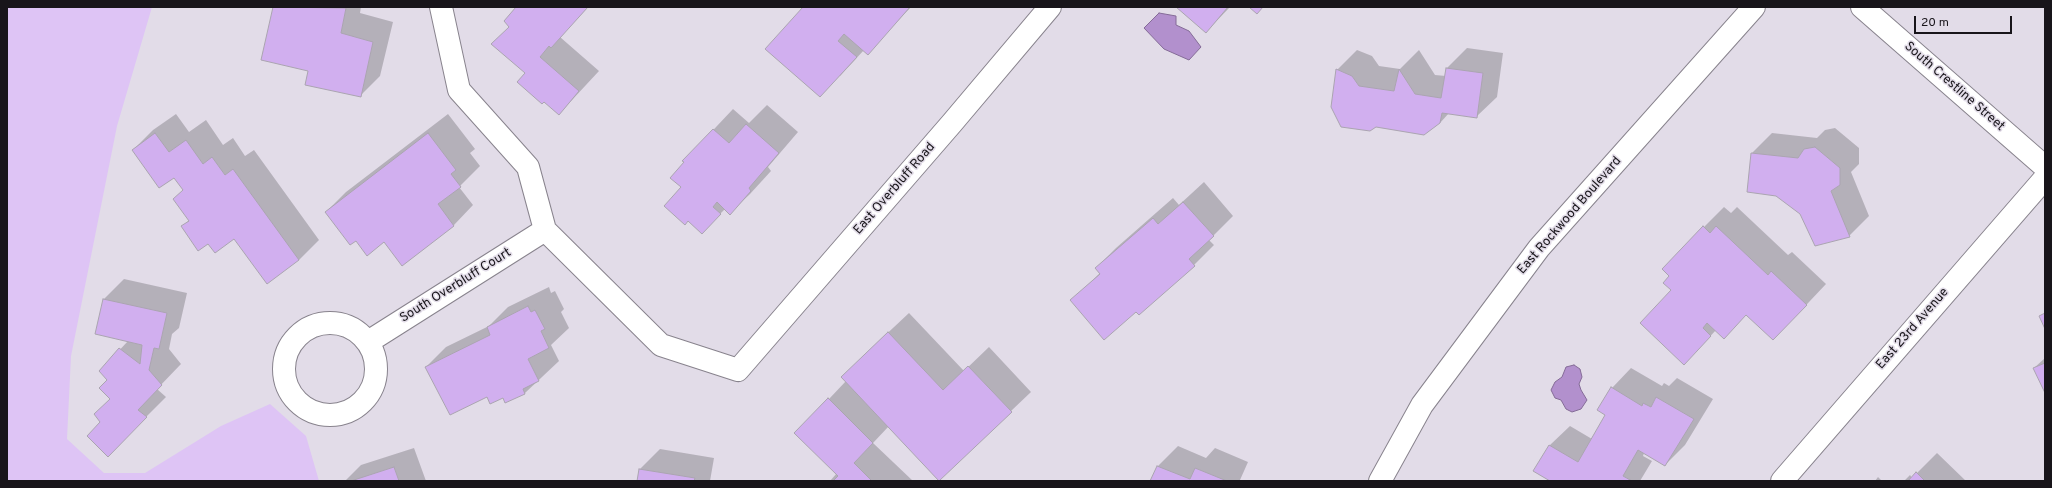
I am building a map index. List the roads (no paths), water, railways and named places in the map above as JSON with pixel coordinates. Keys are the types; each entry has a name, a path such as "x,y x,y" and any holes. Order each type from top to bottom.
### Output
{"street":[{"path":"441,7 459,90 528,167 545,230"},
{"name":"East Overbluff Road","path":"545,230 661,345 738,370 952,123 1050,7"},
{"name":"East Rockwood Boulevard","path":"1380,481 1422,405 1539,248 1754,7"},
{"name":"South Crestline Street","path":"1862,7 2045,167"},
{"name":"East 23rd Avenue","path":"1782,481 2045,178"},
{"name":"South Overbluff Court","path":"368,342 545,230"},
{"path":"331,323 346,325 358,332 368,342 374,355 376,370 373,384 366,396 356,406 343,413 329,415 314,412 302,405 292,395 286,382 284,368 286,353 294,341 304,331 317,325 331,323"}]}
